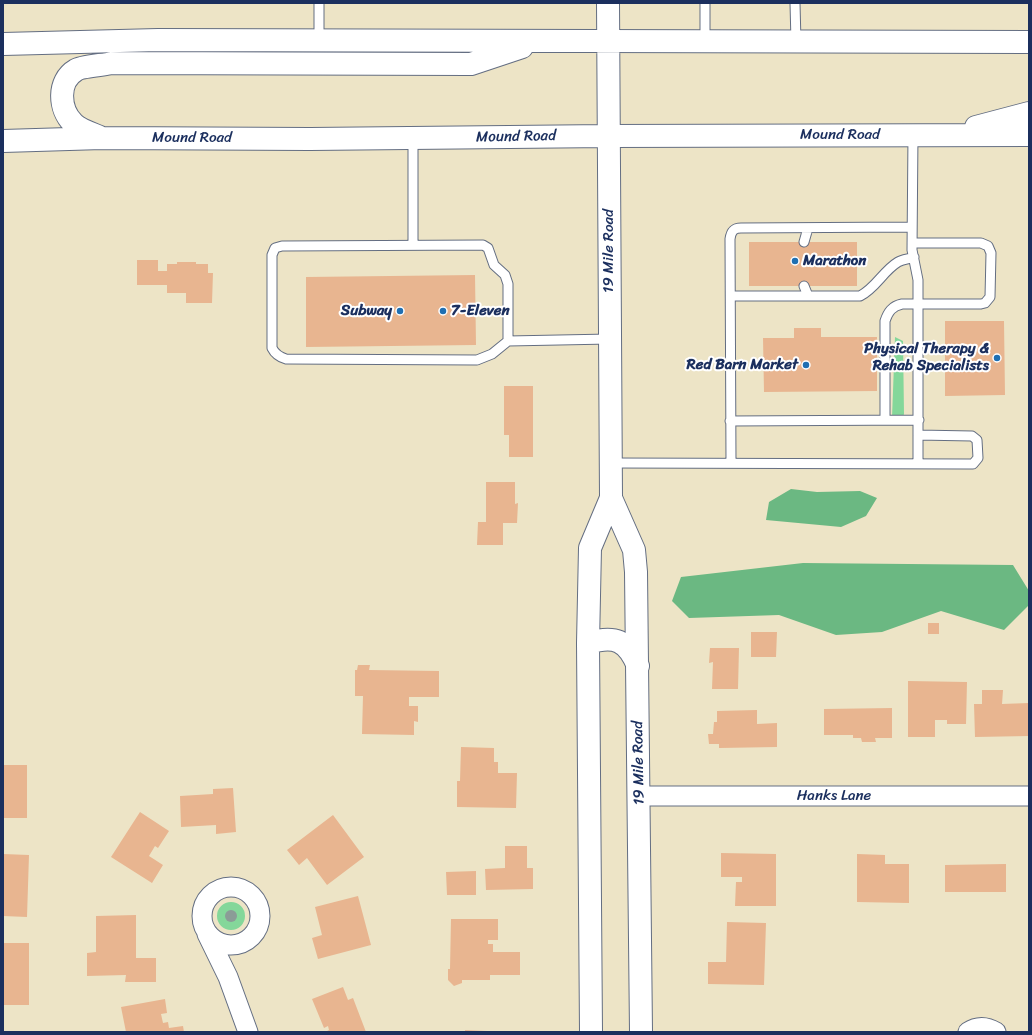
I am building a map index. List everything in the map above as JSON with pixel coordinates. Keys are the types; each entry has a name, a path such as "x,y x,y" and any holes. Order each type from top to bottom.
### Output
{"main road":[{"name":"19 Mile Road","path":"591,1032 588,643 590,548 611,498 608,3"},
{"path":"3,44 158,40 1029,42"},
{"path":"102,138 73,124 64,110 62,98 63,88 69,76 77,69 112,64 472,64 538,41"},
{"path":"946,135 1029,113"},
{"name":"Mound Road","path":"3,141 102,138 1029,135"},
{"name":"19 Mile Road","path":"611,498 634,550 637,594 641,1032"},
{"path":"588,643 598,640 617,640 633,653 638,666"}],"street":[{"name":"Hanks Lane","path":"639,796 1029,796"},
{"path":"228,977 238,957 258,927 261,917 259,907 251,894 238,887 228,887 218,890 210,896 204,903 202,922 228,977 248,1032"},
{"path":"205,931 211,938 228,946 246,942 253,936"},
{"path":"968,1032 972,1029 980,1027 989,1028 996,1032"}],"lane":[{"path":"319,3 319,41"},
{"path":"705,3 705,42"},
{"path":"795,3 796,42"},
{"path":"913,135 912,244 918,280 918,464"},
{"path":"413,245 414,138"},
{"path":"730,464 730,239 733,230 737,228 912,228"},
{"path":"804,242 808,228"},
{"path":"885,420 885,321 888,312 893,307 902,304 981,304 985,303 990,297 991,253 988,246 981,243 912,244"},
{"path":"508,341 508,284 505,275 494,265 488,248 483,245 282,246 275,248 272,255 272,348 274,353 286,359 477,360 492,354 508,341 610,339"},
{"path":"730,296 860,296 868,292 889,268 899,261 914,257"},
{"path":"804,286 808,296"},
{"path":"730,421 919,420"},
{"path":"611,463 972,464 978,458 978,440 975,437 968,435 918,436"}],"green space":[{"path":"895,337 903,341 904,414 903,417 892,418"},
{"path":"791,489 817,492 860,491 877,498 866,516 841,527 766,520 769,502"},
{"path":"803,563 1013,565 1029,591 1029,605 1004,630 941,611 882,632 836,635 779,615 689,618 672,601 681,577"},
{"path":"231,902 237,903 241,906 244,910 244,922 241,926 237,929 231,930 225,929 221,926 218,922 217,916 218,910 221,906 225,903"}],"building":[{"path":"749,242 857,242 857,286 749,286"},
{"path":"137,260 158,260 158,271 167,271 167,264 177,264 177,262 196,262 196,264 208,264 208,273 213,273 212,303 186,303 186,293 167,293 167,285 137,285"},
{"path":"475,275 476,345 306,347 306,277"},
{"path":"945,321 1004,321 1005,395 945,396"},
{"name":"Red Barn Market","path":"794,328 821,328 821,337 877,337 877,391 764,392 763,338 794,338"},
{"path":"504,386 533,386 533,457 509,457 509,435 504,435"},
{"path":"486,482 515,482 515,504 518,503 517,523 503,523 503,545 477,545 478,522 486,522"},
{"path":"928,623 939,623 939,634 928,634"},
{"path":"751,632 777,632 776,657 751,657"},
{"path":"710,648 739,648 738,689 712,689 713,662 709,663"},
{"path":"358,665 370,665 369,670 439,671 439,697 409,697 409,706 418,706 418,722 414,721 414,735 362,734 363,696 355,696 355,670 357,670"},
{"path":"908,681 967,682 966,724 947,724 947,720 935,720 935,737 908,737"},
{"path":"982,690 1003,690 1002,704 1029,703 1029,736 975,737 974,704 982,704"},
{"path":"892,708 892,738 875,738 876,742 862,742 861,738 853,738 853,735 824,735 824,709"},
{"path":"757,710 757,724 777,723 777,747 719,748 719,744 709,744 708,734 713,734 714,722 717,722 717,711"},
{"path":"461,747 494,748 494,762 498,762 498,773 517,773 516,808 457,807 457,781 460,781"},
{"path":"3,765 27,765 27,818 3,818"},
{"path":"233,788 236,832 216,834 216,825 181,827 180,796 213,794 213,789"},
{"path":"140,812 169,831 158,848 155,846 149,856 163,865 152,883 111,857"},
{"path":"333,815 364,857 327,885 307,858 299,865 287,850"},
{"path":"505,846 527,846 527,868 533,868 533,889 486,890 485,869 505,868"},
{"path":"721,853 776,854 776,906 735,906 736,882 742,882 742,877 721,877"},
{"path":"3,854 29,855 27,917 3,916"},
{"path":"857,854 885,855 885,864 909,864 909,903 857,902"},
{"path":"1006,864 1006,892 945,892 945,865"},
{"path":"476,871 476,895 447,895 446,872"},
{"path":"358,896 371,945 318,959 312,938 322,935 315,907"},
{"path":"136,915 136,958 156,958 156,982 125,982 126,975 87,976 87,953 96,952 96,916"},
{"path":"451,919 498,919 498,940 488,940 488,944 493,944 493,952 520,952 520,975 490,975 490,980 462,980 462,983 454,986 448,980 448,969 450,969"},
{"path":"727,922 766,923 764,985 708,984 708,962 726,962"},
{"path":"3,943 29,943 29,1005 3,1005"},
{"path":"343,987 348,1000 353,998 366,1032 325,1032 329,1030 328,1026 324,1028 312,999"},
{"path":"165,999 167,1013 161,1014 163,1023 168,1022 169,1028 183,1026 184,1032 126,1032 121,1007"},
{"path":"465,1030 487,1031 487,1032 465,1032"}],"place":[{"name":"Marathon","path":"795,261"},
{"name":"Subway","path":"400,311"},
{"name":"7-Eleven","path":"443,311"},
{"name":"Physical Therapy & Rehab Specialists","path":"997,358"},
{"name":"Red Barn Market","path":"806,365"}]}
